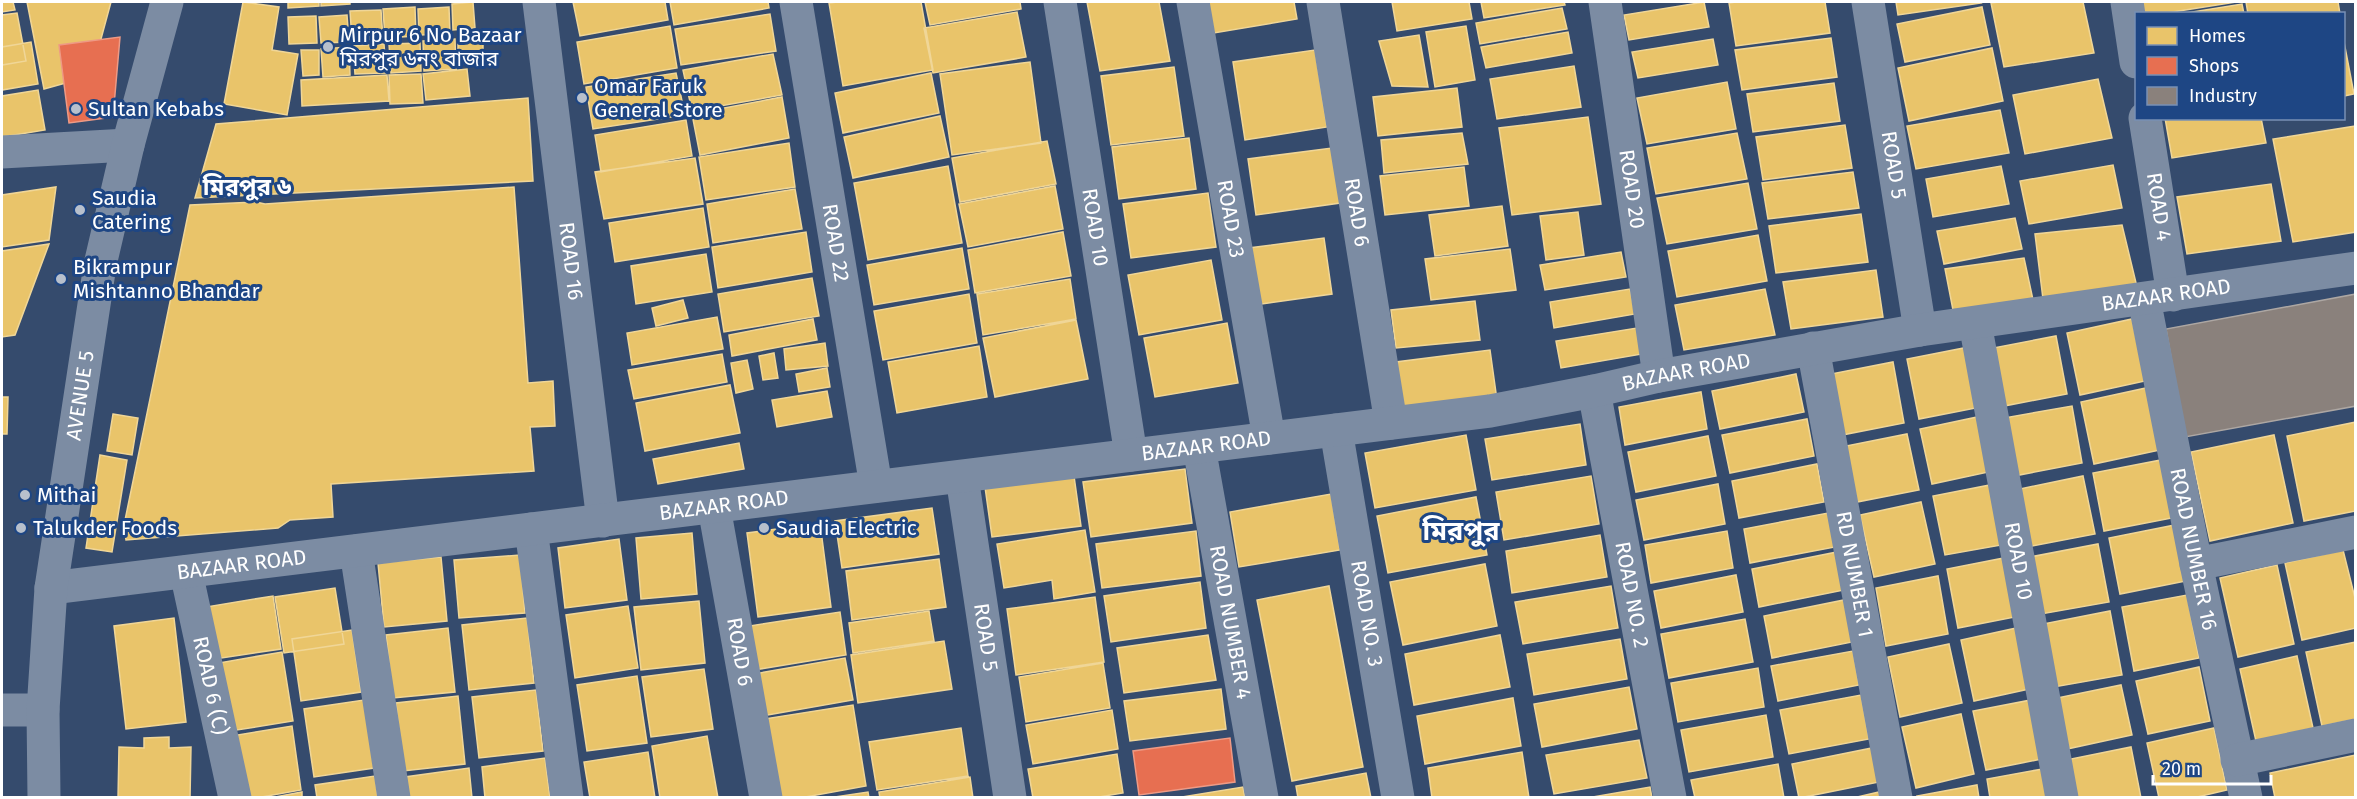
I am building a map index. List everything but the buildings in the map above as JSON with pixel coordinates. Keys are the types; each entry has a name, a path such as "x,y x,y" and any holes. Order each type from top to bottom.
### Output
{"street":[{"name":"AVENUE 5","path":"44,798 43,710 51,588 100,265 128,145 167,2"},
{"name":"ROAD 16","path":"539,2 603,521"},
{"name":"ROAD 22","path":"796,2 876,486"},
{"name":"ROAD 10","path":"1060,2 1131,454"},
{"name":"ROAD 23","path":"1193,2 1269,438"},
{"name":"ROAD 6","path":"1323,2 1391,423"},
{"name":"ROAD 20","path":"1605,2 1659,376"},
{"name":"ROAD 5","path":"1868,2 1920,330"},
{"path":"2127,2 2135,55"},
{"name":"ROAD 4","path":"2145,120 2159,297"},
{"path":"2,152 128,145"},
{"name":"BAZAAR ROAD","path":"51,588 1490,411 1659,376 1920,330 2355,268"},
{"name":"ROAD NUMBER 16","path":"2159,297 2196,564 2246,798"},
{"name":"ROAD 10","path":"1975,323 2062,798"},
{"name":"RD NUMBER 1","path":"1813,348 1896,798"},
{"name":"ROAD NO. 2","path":"1593,391 1670,798"},
{"name":"ROAD NO. 3","path":"1336,430 1398,798"},
{"name":"ROAD NUMBER 4","path":"1199,447 1262,798"},
{"name":"ROAD 5","path":"962,477 1010,798"},
{"name":"ROAD 6","path":"714,507 766,798"},
{"path":"531,529 567,798"},
{"path":"2196,564 2355,532"},
{"path":"356,551 394,798"},
{"name":"ROAD 6 (C)","path":"186,572 235,798"},
{"path":"2,710 43,710"},
{"path":"2237,760 2355,735"}],"place":[{"name":"Mirpur 6 No Bazaar মিরপুর ৬নং বাজার","path":"328,47"},
{"name":"Omar Faruk General Store","path":"582,98"},
{"name":"Sultan Kebabs","path":"76,109"},
{"name":"Saudia Catering","path":"80,210"},
{"name":"Bikrampur Mishtanno Bhandar","path":"61,279"},
{"name":"Mithai","path":"25,495"},
{"name":"Talukder Foods","path":"21,528"},
{"name":"Saudia Electric","path":"764,528"}],"district":[{"name":"মিরপুর ৬","path":"247,187"},
{"name":"মিরপুর","path":"1461,531"}]}
